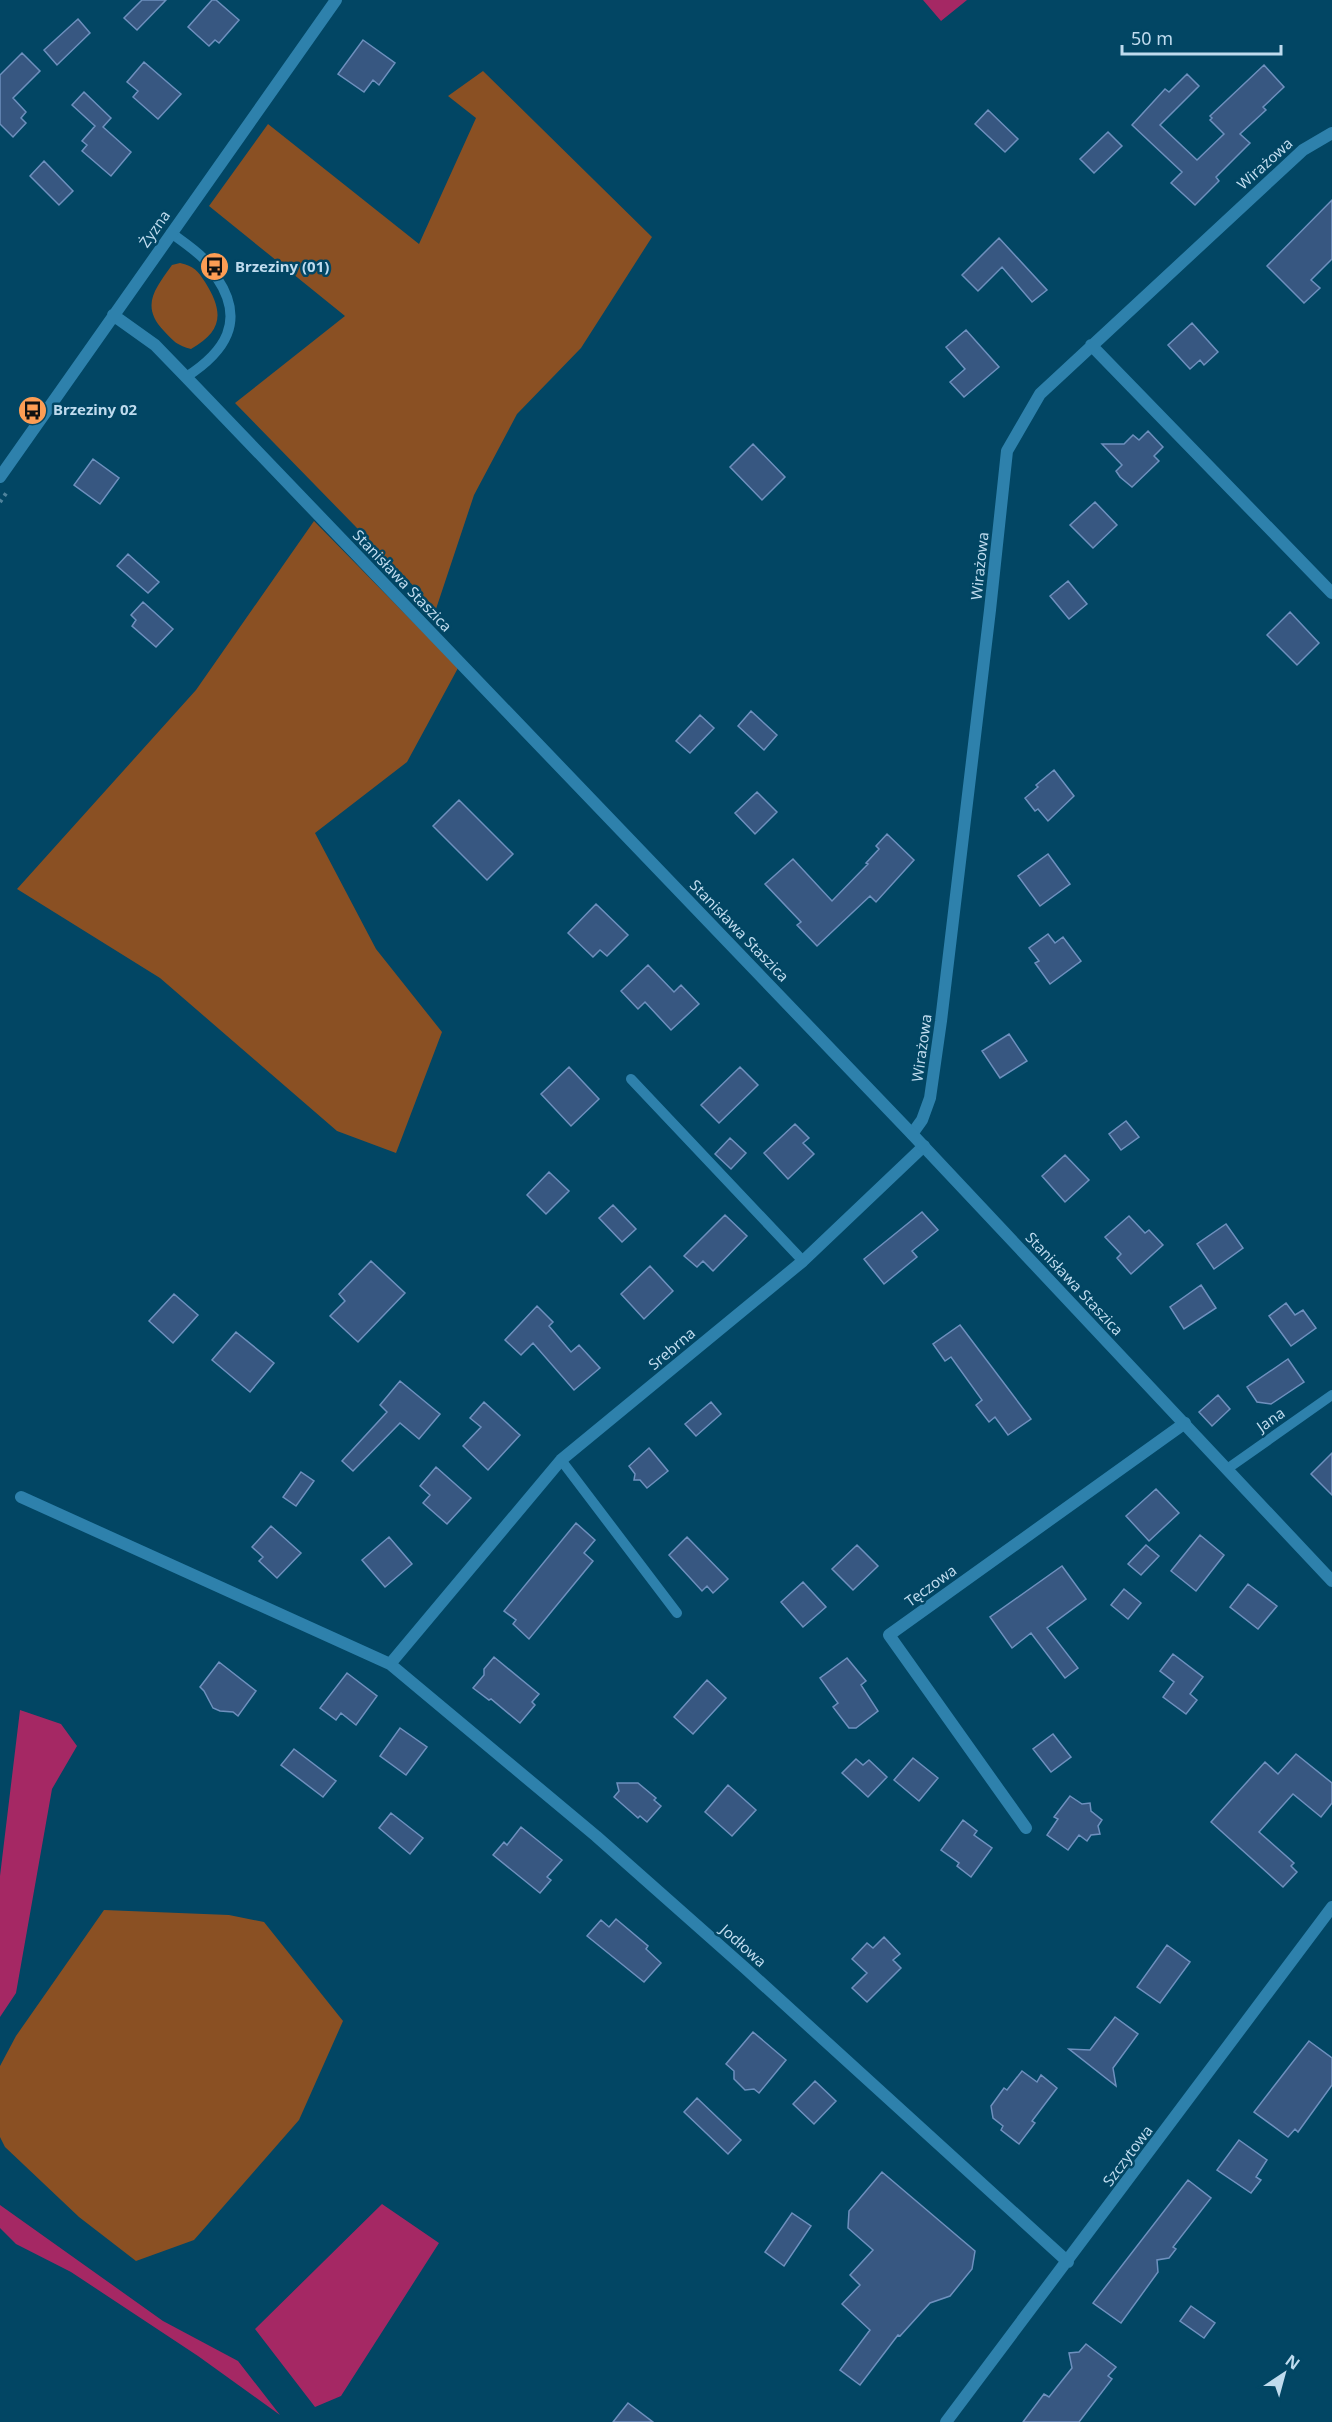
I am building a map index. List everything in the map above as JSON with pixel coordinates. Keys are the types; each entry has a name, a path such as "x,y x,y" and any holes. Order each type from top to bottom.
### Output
{"street":[{"name":"Żyzna","path":"0,477 336,0"},
{"name":"Wirażowa","path":"912,1134 922,1120 930,1098 989,622 1007,451 1040,394 1303,150 1330,138"},
{"name":"Stanisława Staszica","path":"112,315 155,345 186,377 924,1146 1332,1581"},
{"path":"1091,345 1332,593"},
{"name":"Srebrna","path":"390,1664 561,1460 803,1261 924,1146"},
{"name":"Tęczowa","path":"1026,1828 889,1635 1185,1423"},
{"name":"Jodłowa","path":"21,1497 390,1664 596,1836 745,1968 1068,2262"},
{"name":"Szczytowa","path":"946,2422 1332,1907"}],"lane":[{"path":"171,233 205,259 230,302 231,324 223,345 208,361 186,377"},
{"path":"631,1079 803,1261"},
{"name":"Jana","path":"1227,1469 1332,1395"},
{"path":"561,1460 677,1613"}],"path":[{"path":"0,502 13,482"}],"shaded area":[{"path":"923,0 967,0 941,21"},
{"path":"483,71 652,237 581,348 517,414 474,495 436,609 235,403 345,316 209,206 268,124 419,244 476,118 448,96"},
{"path":"180,263 192,267 200,275 211,293 217,312 215,328 202,342 191,349 176,343 164,331 153,314 153,298 160,282 172,265"},
{"path":"314,521 458,668 407,762 315,833 376,949 442,1032 396,1153 337,1131 160,978 17,889 196,690"},
{"path":"20,1710 61,1724 77,1746 52,1789 16,1993 0,2017 0,1876"},
{"path":"104,1910 229,1915 264,1922 343,2021 299,2120 194,2240 136,2261 79,2217 5,2147 0,2137 0,2066 16,2036"},
{"path":"382,2204 439,2243 341,2396 315,2407 255,2329"},
{"path":"0,2205 163,2321 238,2361 280,2415 198,2356 71,2272 16,2244 0,2228"}],"building":[{"path":"142,0 166,0 137,30 124,18"},
{"path":"212,0 216,0 239,20 219,43 215,40 209,46 188,27"},
{"path":"78,19 90,33 57,65 44,50"},
{"path":"363,40 395,63 379,85 373,80 364,92 338,74"},
{"path":"22,53 40,71 13,98 26,112 21,118 26,123 13,137 0,124 0,75"},
{"path":"144,62 181,94 158,119 133,97 138,91 127,82"},
{"path":"1264,65 1284,87 1263,107 1266,110 1240,134 1250,143 1216,177 1219,181 1195,205 1171,183 1182,172 1132,125 1165,89 1169,92 1187,74 1199,86 1160,125 1197,160 1224,134 1210,120 1212,118 1210,116"},
{"path":"84,92 111,118 103,127 131,152 111,176 82,151 87,145 82,141 95,126 72,105"},
{"path":"988,110 1018,139 1005,152 975,124"},
{"path":"1108,132 1122,146 1094,173 1080,159"},
{"path":"44,161 73,191 59,205 30,176"},
{"path":"1332,200 1332,259 1311,280 1320,288 1304,303 1267,266"},
{"path":"999,238 1047,290 1032,302 1002,267 978,291 962,275"},
{"path":"1192,323 1218,352 1204,365 1200,360 1190,369 1168,345"},
{"path":"966,330 999,367 964,397 950,382 965,369 946,347"},
{"path":"1148,431 1163,447 1154,456 1159,461 1132,487 1116,471 1122,465 1102,444 1124,444 1133,435 1139,440"},
{"path":"753,444 785,477 762,500 730,467"},
{"path":"93,459 119,478 100,504 74,485"},
{"path":"1095,502 1117,525 1093,548 1070,525"},
{"path":"128,554 159,582 148,593 117,566"},
{"path":"1068,581 1087,604 1069,619 1050,596"},
{"path":"143,602 173,629 156,647 132,626 136,620 131,615"},
{"path":"1290,612 1319,643 1297,665 1267,635"},
{"path":"751,711 777,735 764,750 738,726"},
{"path":"700,715 714,728 690,753 676,741"},
{"path":"1054,770 1074,796 1048,821 1038,809 1035,811 1025,798"},
{"path":"757,792 777,812 755,834 735,813"},
{"path":"459,800 513,854 487,880 433,826"},
{"path":"887,834 914,860 876,902 870,896 817,946 797,925 801,922 765,884 793,859 832,901 868,864 866,863 879,849 876,846"},
{"path":"1048,854 1070,884 1040,906 1018,876"},
{"path":"596,904 628,935 607,956 600,950 593,957 568,933"},
{"path":"1048,934 1055,943 1063,937 1081,961 1050,984 1035,963 1039,961 1029,948"},
{"path":"648,965 674,992 681,985 699,1004 671,1030 645,1002 638,1009 621,991"},
{"path":"1009,1034 1027,1061 1000,1078 982,1051"},
{"path":"569,1067 599,1099 571,1126 541,1094"},
{"path":"740,1067 758,1085 719,1123 701,1105"},
{"path":"1126,1121 1139,1137 1121,1150 1109,1134"},
{"path":"795,1124 809,1138 803,1143 814,1154 788,1179 764,1153"},
{"path":"730,1138 746,1153 731,1169 715,1154"},
{"path":"1065,1155 1089,1180 1065,1202 1042,1176"},
{"path":"549,1172 569,1191 546,1214 527,1195"},
{"path":"613,1205 636,1229 622,1242 599,1218"},
{"path":"922,1212 938,1230 912,1251 917,1257 884,1284 864,1259"},
{"path":"725,1215 747,1236 713,1271 703,1261 697,1267 684,1256"},
{"path":"1129,1216 1145,1233 1149,1230 1163,1245 1131,1274 1117,1258 1121,1254 1105,1237"},
{"path":"1226,1224 1243,1248 1214,1269 1197,1244"},
{"path":"371,1261 405,1293 358,1342 330,1316 345,1301 339,1294"},
{"path":"650,1266 673,1291 644,1319 621,1294"},
{"path":"1201,1285 1216,1308 1184,1329 1170,1307"},
{"path":"174,1294 198,1315 173,1343 149,1321"},
{"path":"1286,1303 1295,1315 1303,1310 1316,1328 1291,1346 1269,1316"},
{"path":"537,1306 553,1322 549,1326 571,1352 579,1345 600,1368 574,1390 533,1343 521,1355 505,1340"},
{"path":"960,1325 1031,1419 1008,1435 995,1417 989,1422 976,1405 982,1400 951,1357 945,1361 933,1344"},
{"path":"236,1332 274,1363 250,1392 212,1360"},
{"path":"1288,1359 1304,1382 1271,1404 1257,1402 1247,1387"},
{"path":"400,1381 440,1414 419,1439 400,1423 353,1471 342,1461 387,1412 380,1405"},
{"path":"1218,1395 1230,1409 1212,1426 1199,1412"},
{"path":"484,1402 520,1435 488,1470 463,1446 481,1427 470,1418"},
{"path":"711,1402 721,1414 696,1436 685,1424"},
{"path":"649,1448 668,1471 647,1488 640,1480 634,1480 635,1474 629,1466"},
{"path":"1332,1453 1332,1495 1311,1474"},
{"path":"436,1467 471,1498 447,1524 423,1503 430,1495 420,1486"},
{"path":"301,1472 314,1481 296,1506 283,1497"},
{"path":"1156,1489 1179,1513 1149,1541 1126,1516"},
{"path":"576,1523 595,1540 584,1553 593,1561 529,1639 513,1624 516,1620 504,1611"},
{"path":"271,1526 301,1553 277,1578 259,1561 263,1557 252,1547"},
{"path":"1200,1535 1224,1555 1196,1591 1171,1571"},
{"path":"389,1537 412,1564 385,1587 362,1560"},
{"path":"687,1537 728,1579 713,1593 707,1586 702,1591 669,1555"},
{"path":"857,1545 878,1566 853,1590 832,1569"},
{"path":"1146,1545 1159,1556 1141,1575 1128,1564"},
{"path":"1062,1566 1086,1599 1047,1628 1078,1668 1065,1678 1031,1633 1012,1648 990,1617"},
{"path":"803,1582 826,1607 803,1627 781,1602"},
{"path":"1248,1584 1277,1606 1258,1629 1230,1607"},
{"path":"1124,1589 1141,1603 1128,1619 1111,1605"},
{"path":"1173,1654 1203,1677 1190,1694 1197,1700 1186,1714 1163,1697 1174,1682 1160,1671"},
{"path":"494,1657 539,1694 532,1702 535,1705 520,1723 491,1699 489,1700 473,1688 484,1675 484,1669"},
{"path":"847,1658 866,1681 861,1685 878,1711 856,1728 849,1728 833,1707 838,1703 820,1678"},
{"path":"219,1662 256,1691 238,1716 233,1712 213,1708 200,1687"},
{"path":"347,1673 377,1696 356,1725 341,1713 336,1720 320,1708"},
{"path":"707,1680 726,1698 693,1734 674,1717"},
{"path":"400,1728 427,1747 406,1775 380,1756"},
{"path":"1053,1734 1071,1757 1051,1772 1033,1749"},
{"path":"294,1749 336,1781 323,1797 281,1765"},
{"path":"1296,1754 1332,1783 1332,1803 1321,1817 1293,1794 1259,1832 1294,1863 1291,1866 1297,1872 1283,1887 1211,1822 1265,1762 1278,1774"},
{"path":"913,1758 938,1778 919,1801 894,1780"},
{"path":"856,1759 863,1765 869,1760 887,1777 868,1797 842,1773"},
{"path":"617,1783 638,1783 656,1798 654,1800 661,1806 647,1822 640,1816 638,1818 614,1797 619,1791"},
{"path":"728,1785 756,1810 732,1836 705,1812"},
{"path":"1070,1796 1082,1804 1090,1803 1091,1811 1102,1820 1098,1826 1100,1834 1091,1835 1087,1841 1079,1835 1068,1850 1047,1835 1058,1819 1054,1817"},
{"path":"391,1813 423,1838 410,1854 379,1828"},
{"path":"963,1820 977,1831 974,1835 992,1848 971,1877 957,1866 959,1863 941,1850"},
{"path":"521,1827 562,1860 547,1877 551,1880 540,1893 493,1855 504,1842 507,1845"},
{"path":"616,1919 648,1946 646,1949 661,1963 644,1982 587,1936 601,1920 609,1927"},
{"path":"884,1937 900,1954 893,1960 901,1968 867,2002 852,1988 867,1973 852,1959 867,1943 873,1948"},
{"path":"1167,1945 1190,1962 1160,2003 1137,1987"},
{"path":"1115,2017 1138,2034 1113,2068 1116,2086 1069,2049 1090,2050"},
{"path":"753,2032 786,2060 759,2093 754,2089 745,2090 734,2079 734,2071 726,2064"},
{"path":"1309,2041 1332,2058 1332,2085 1298,2132 1295,2129 1288,2137 1254,2112"},
{"path":"1022,2071 1037,2082 1041,2075 1057,2088 1032,2121 1035,2123 1019,2144 1001,2130 1003,2126 993,2118 991,2106 1004,2088 1007,2090"},
{"path":"815,2081 836,2101 814,2124 793,2104"},
{"path":"697,2098 741,2140 728,2154 684,2112"},
{"path":"1239,2140 1267,2160 1256,2177 1261,2180 1251,2193 1217,2170"},
{"path":"882,2172 975,2251 972,2269 950,2296 930,2303 900,2336 898,2335 860,2385 840,2370 870,2330 842,2304 860,2285 850,2275 873,2250 848,2228 849,2211"},
{"path":"1188,2180 1211,2198 1173,2247 1176,2249 1169,2258 1157,2260 1158,2272 1121,2323 1093,2303"},
{"path":"792,2213 811,2226 784,2266 765,2252"},
{"path":"1191,2306 1215,2323 1204,2338 1180,2321"},
{"path":"1086,2344 1116,2367 1108,2376 1112,2379 1079,2422 1023,2422 1044,2394 1049,2397 1072,2368 1069,2353 1079,2352"},
{"path":"628,2403 653,2422 613,2422"}],"place":[{"name":"Brzeziny (01)","path":"214,267"},
{"name":"Brzeziny 02","path":"32,410"}]}
